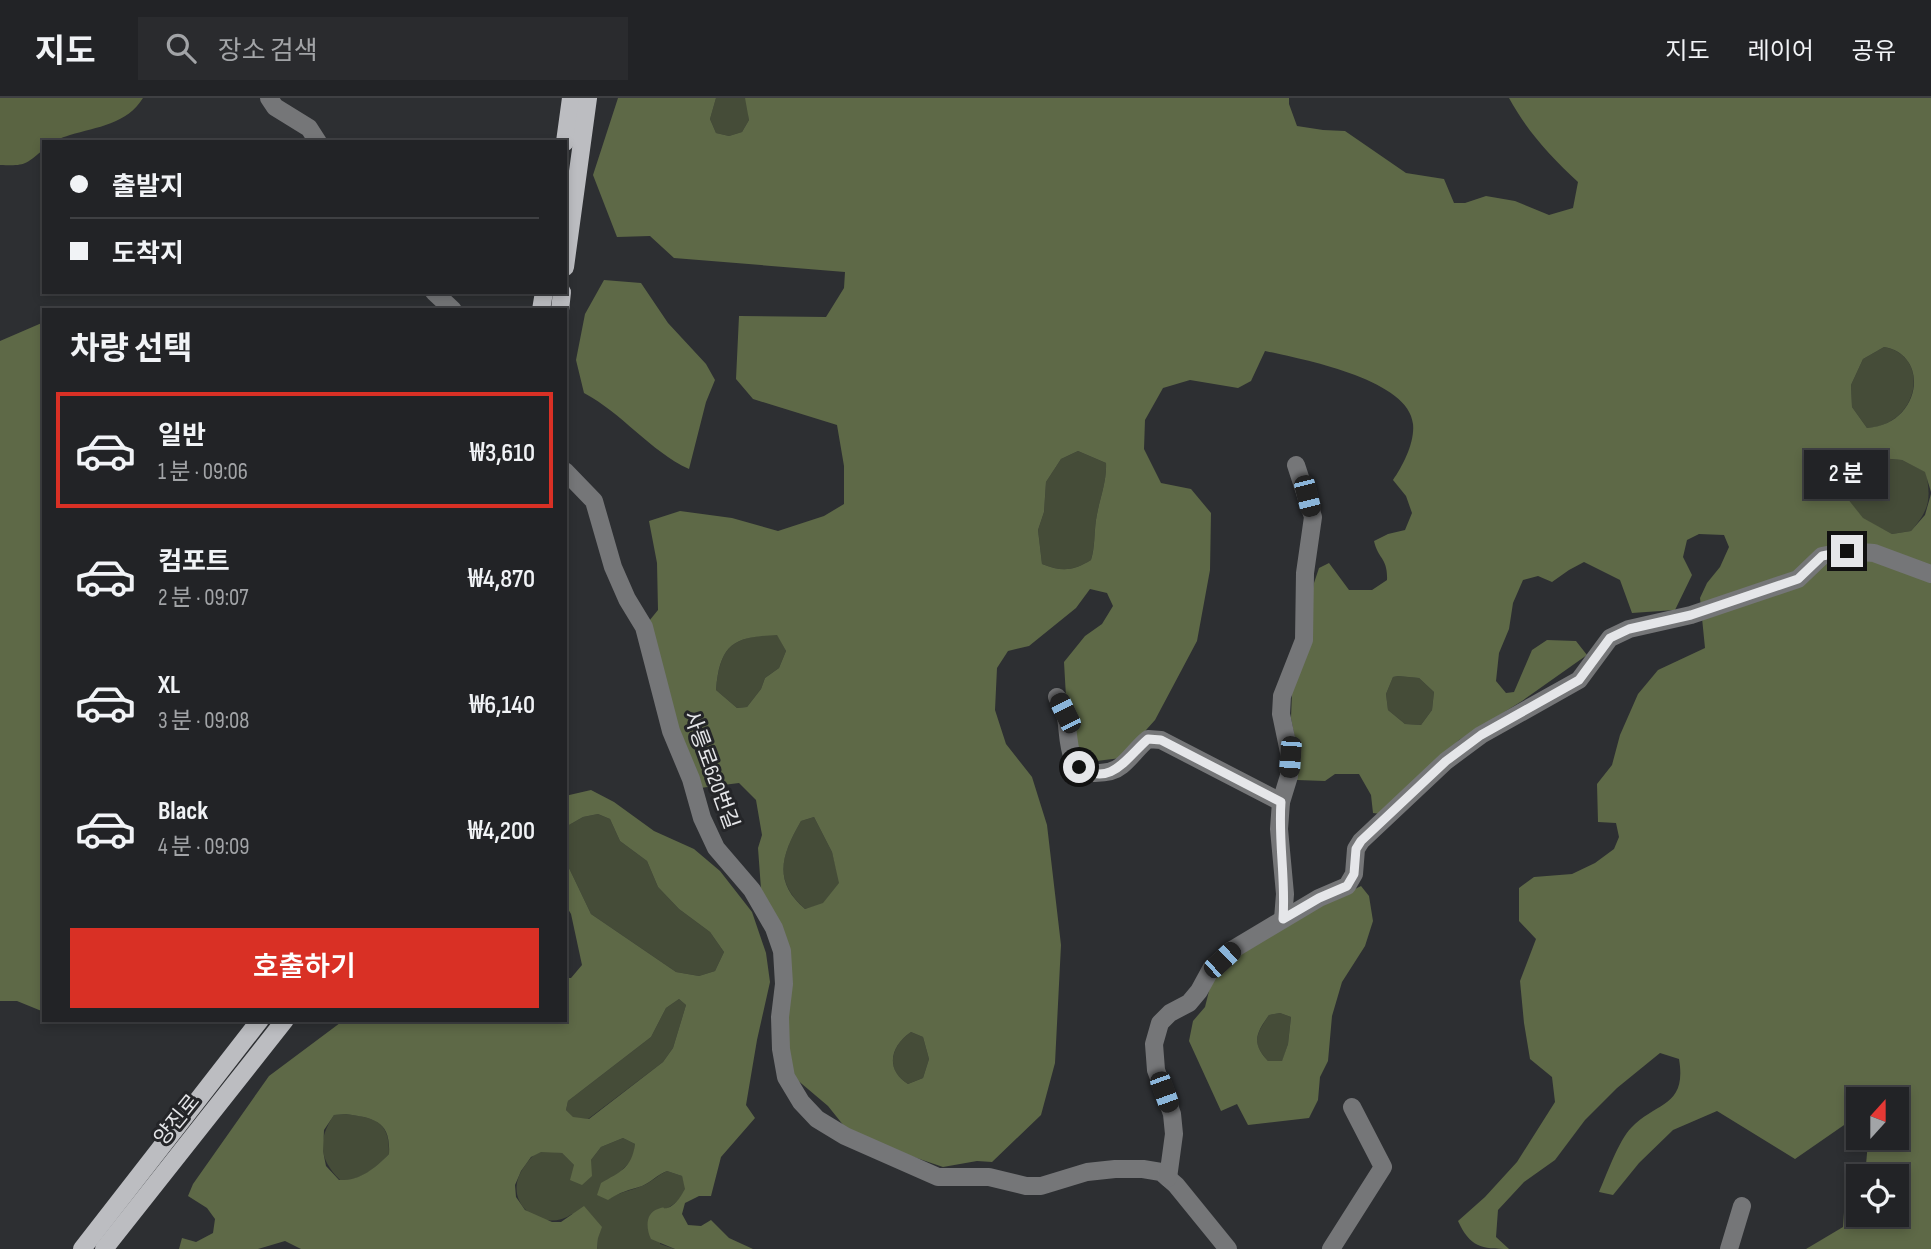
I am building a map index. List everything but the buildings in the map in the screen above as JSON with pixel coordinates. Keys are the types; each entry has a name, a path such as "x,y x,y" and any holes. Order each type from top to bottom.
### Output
{"main road":[{"path":"565,140 571,98"},
{"path":"567,252 588,98"},
{"name":"양진로","path":"82,1249 258,1022"},
{"name":"양진로","path":"104,1249 283,1022"}],"street":[{"path":"269,98 275,107 309,128 317,140"},
{"path":"436,294 451,308"},
{"path":"1283,919 1285,894 1279,829 1281,802 1289,776 1290,757 1281,715 1282,696 1304,640 1306,573 1313,517 1296,466"},
{"name":"사릉로620번길","path":"567,473 594,500 613,567 627,600 644,627 671,731 691,779 706,828 716,848 752,890 774,928 782,951 781,1049 786,1077 801,1102 817,1119 845,1136 938,1177 989,1177 1026,1186 1041,1186 1087,1172 1143,1169 1161,1172 1168,1178"},
{"path":"1228,1249 1168,1178 1174,1135 1172,1114 1156,1070 1154,1044 1160,1023 1170,1013 1189,1003 1211,969 1232,950 1319,898 1347,886 1354,874 1356,849 1389,814 1446,761 1481,735 1579,680 1610,638 1629,629 1691,615 1798,579 1822,556 1847,551 1874,553 1931,574"},
{"path":"1058,697 1065,713 1066,738 1071,752 1079,767 1089,774 1119,768 1148,739 1161,740 1281,802"},
{"path":"1331,1249 1383,1167 1352,1107"},
{"path":"1729,1249 1742,1206"}],"shaded area":[{"path":"0,98 143,98 129,114 120,119 57,140 42,140 42,150 28,161 20,165 0,165"},
{"path":"618,98 716,98 710,119 716,133 729,136 742,132 749,120 745,98 1289,98 1297,126 1345,131 1406,173 1444,179 1454,203 1465,203 1486,196 1515,201 1549,215 1573,208 1578,182 1540,143 1509,98 1931,98 1931,492 1925,472 1902,460 1869,457 1856,462 1847,476 1848,499 1863,518 1892,534 1911,531 1925,515 1931,494 1931,1249 1806,1249 1843,1227 1846,1209 1846,1227 1909,1227 1909,1164 1866,1164 1867,1150 1909,1150 1909,1087 1846,1087 1846,1124 1795,1159 1717,1111 1673,1130 1639,1163 1613,1195 1599,1192 1626,1134 1641,1119 1668,1101 1679,1086 1679,1059 1660,1053 1617,1088 1585,1120 1555,1160 1524,1182 1498,1210 1496,1237 1509,1249 1478,1245 1462,1230 1458,1221 1485,1197 1517,1162 1555,1102 1552,1077 1530,1059 1520,981 1536,939 1519,921 1519,888 1534,877 1572,874 1595,863 1614,849 1619,837 1616,823 1598,822 1597,784 1612,765 1620,735 1638,694 1658,670 1705,648 1700,598 1729,547 1724,535 1699,534 1687,540 1683,557 1692,575 1675,610 1632,613 1620,580 1584,562 1552,582 1538,576 1523,580 1513,603 1509,629 1499,653 1496,681 1506,693 1514,692 1532,650 1547,640 1576,641 1587,655 1522,701 1459,740 1381,814 1373,813 1371,795 1359,774 1335,774 1325,781 1297,780 1297,749 1291,718 1292,692 1319,568 1329,563 1349,590 1372,590 1387,580 1386,567 1374,541 1405,530 1412,513 1406,496 1393,480 1408,454 1413,424 1407,408 1374,383 1327,366 1265,351 1251,381 1238,388 1190,380 1163,388 1145,420 1144,449 1161,483 1191,489 1211,513 1210,570 1197,641 1155,720 1121,758 1088,762 1074,741 1066,697 1064,662 1085,636 1102,624 1113,606 1107,593 1090,589 1076,608 1029,646 1008,651 997,668 995,710 1006,744 1032,777 1047,825 1061,945 1055,1063 1041,1115 992,1162 977,1161 943,1167 852,1136 828,1106 789,1073 786,962 761,889 758,848 762,835 756,800 739,783 700,788 670,720 645,626 658,610 657,563 649,521 680,511 732,518 778,531 824,516 844,504 844,466 837,425 753,399 736,379 739,316 826,317 844,288 845,272 674,258 650,236 617,237 593,175","holes":["1884,347 1899,353 1909,363 1914,375 1913,389 1909,403 1899,415 1885,424 1867,428 1852,407 1851,385 1863,359","1078,451 1106,463 1091,560 1067,569 1042,564 1038,530 1044,512 1046,482 1061,459","777,635 786,651 779,668 765,678 761,689 747,707 737,708 716,690 721,662 732,646 740,641","1393,677 1419,678 1434,692 1432,710 1421,725 1405,724 1388,710 1386,694","814,817 832,852 839,883 823,903 805,909 795,899 784,878 785,856 801,821","911,1032 923,1037 929,1059 923,1078 908,1084 893,1065 895,1051"]},
{"path":"716,98 747,100 749,120 742,132 729,136 716,133 710,119"},
{"path":"604,280 641,283 668,323 706,364 715,380 706,402 689,469 661,452 598,401 584,393 576,360 585,314"},
{"path":"42,323 42,1011 17,1001 0,1001 0,341"},
{"path":"1884,347 1899,353 1909,363 1913,375 1913,389 1908,403 1899,415 1885,424 1867,428 1852,407 1851,385 1863,359"},
{"path":"1078,451 1106,463 1092,555 1091,560 1079,566 1056,568 1042,564 1038,530 1044,512 1046,482 1061,459"},
{"path":"1869,457 1902,460 1926,472 1927,503 1922,516 1911,531 1892,534 1863,519 1848,499 1847,476 1856,462"},
{"path":"777,634 786,651 779,668 765,678 761,689 747,707 737,708 716,690 721,662 726,652 750,637"},
{"path":"1393,677 1419,678 1434,692 1432,710 1421,725 1405,724 1388,710 1386,694"},
{"path":"591,790 614,802 654,831 694,849 720,871 752,912 766,953 770,982 746,1105 755,1118 721,1157 711,1196 699,1196 685,1203 682,1214 688,1225 701,1226 711,1220 729,1238 753,1249 675,1249 651,1239 648,1231 649,1218 654,1211 670,1207 679,1199 685,1189 682,1176 667,1171 645,1185 608,1200 597,1195 601,1183 624,1168 631,1159 635,1144 623,1138 601,1147 591,1160 592,1176 582,1185 570,1180 574,1165 562,1153 541,1152 531,1157 515,1185 516,1197 525,1210 552,1222 561,1222 584,1206 602,1227 597,1249 301,1249 285,1241 258,1249 179,1249 182,1238 196,1242 213,1233 215,1219 207,1208 188,1196 193,1184 269,1076 341,1022 567,1022 567,978 571,978 582,965 571,914 567,907 567,853 569,868 591,914 676,972 699,976 715,971 724,952 710,932 679,909 658,887 647,861 620,841 610,819 598,814 583,817 569,825 567,838 567,796","holes":["679,999 686,1005 673,1048 663,1062 589,1119 573,1117 566,1110 568,1101 651,1037 666,1008","346,1114 379,1123 387,1134 389,1154 366,1173 339,1180 326,1166 323,1151 324,1130 334,1115"]},
{"path":"598,814 610,819 620,841 647,861 658,887 679,909 710,932 724,952 715,971 699,976 676,972 591,914 569,868 567,853 569,825 583,817"},
{"path":"814,817 832,852 840,883 823,904 805,909 788,888 784,866 789,845 801,821"},
{"path":"1361,886 1369,896 1373,921 1365,946 1342,982 1332,1016 1328,1061 1320,1077 1318,1100 1309,1118 1248,1125 1237,1104 1221,1111 1189,1041 1193,1021 1205,1007 1212,979 1228,962 1292,921","holes":["1280,1013 1291,1017 1288,1044 1282,1061 1268,1061 1257,1043 1261,1027 1269,1015"]},
{"path":"679,999 686,1005 673,1048 663,1062 588,1119 573,1118 566,1110 568,1101 651,1037 666,1008"},
{"path":"1280,1013 1291,1017 1288,1044 1282,1062 1268,1061 1257,1044 1258,1033 1269,1015"},
{"path":"911,1032 923,1037 929,1059 923,1078 908,1084 896,1072 893,1058 898,1044"},
{"path":"346,1114 372,1119 383,1127 389,1143 389,1154 367,1173 340,1180 324,1157 323,1141 334,1115"},
{"path":"623,1138 635,1144 634,1158 622,1170 608,1199 645,1185 667,1171 682,1176 686,1189 678,1201 668,1208 660,1244 675,1249 597,1249 598,1238 572,1214 560,1219 537,1218 527,1212 520,1203 518,1180 535,1154 545,1151 562,1153 574,1165 591,1160 601,1147"}],"route":[{"path":"1079,767 1089,774 1104,773 1119,768 1148,739 1161,740 1281,802 1279,829 1285,894 1283,919 1319,898 1347,886 1354,874 1356,849 1361,841 1446,761 1481,735 1579,680 1610,638 1629,629 1691,615 1798,579 1822,556 1847,551"}]}
